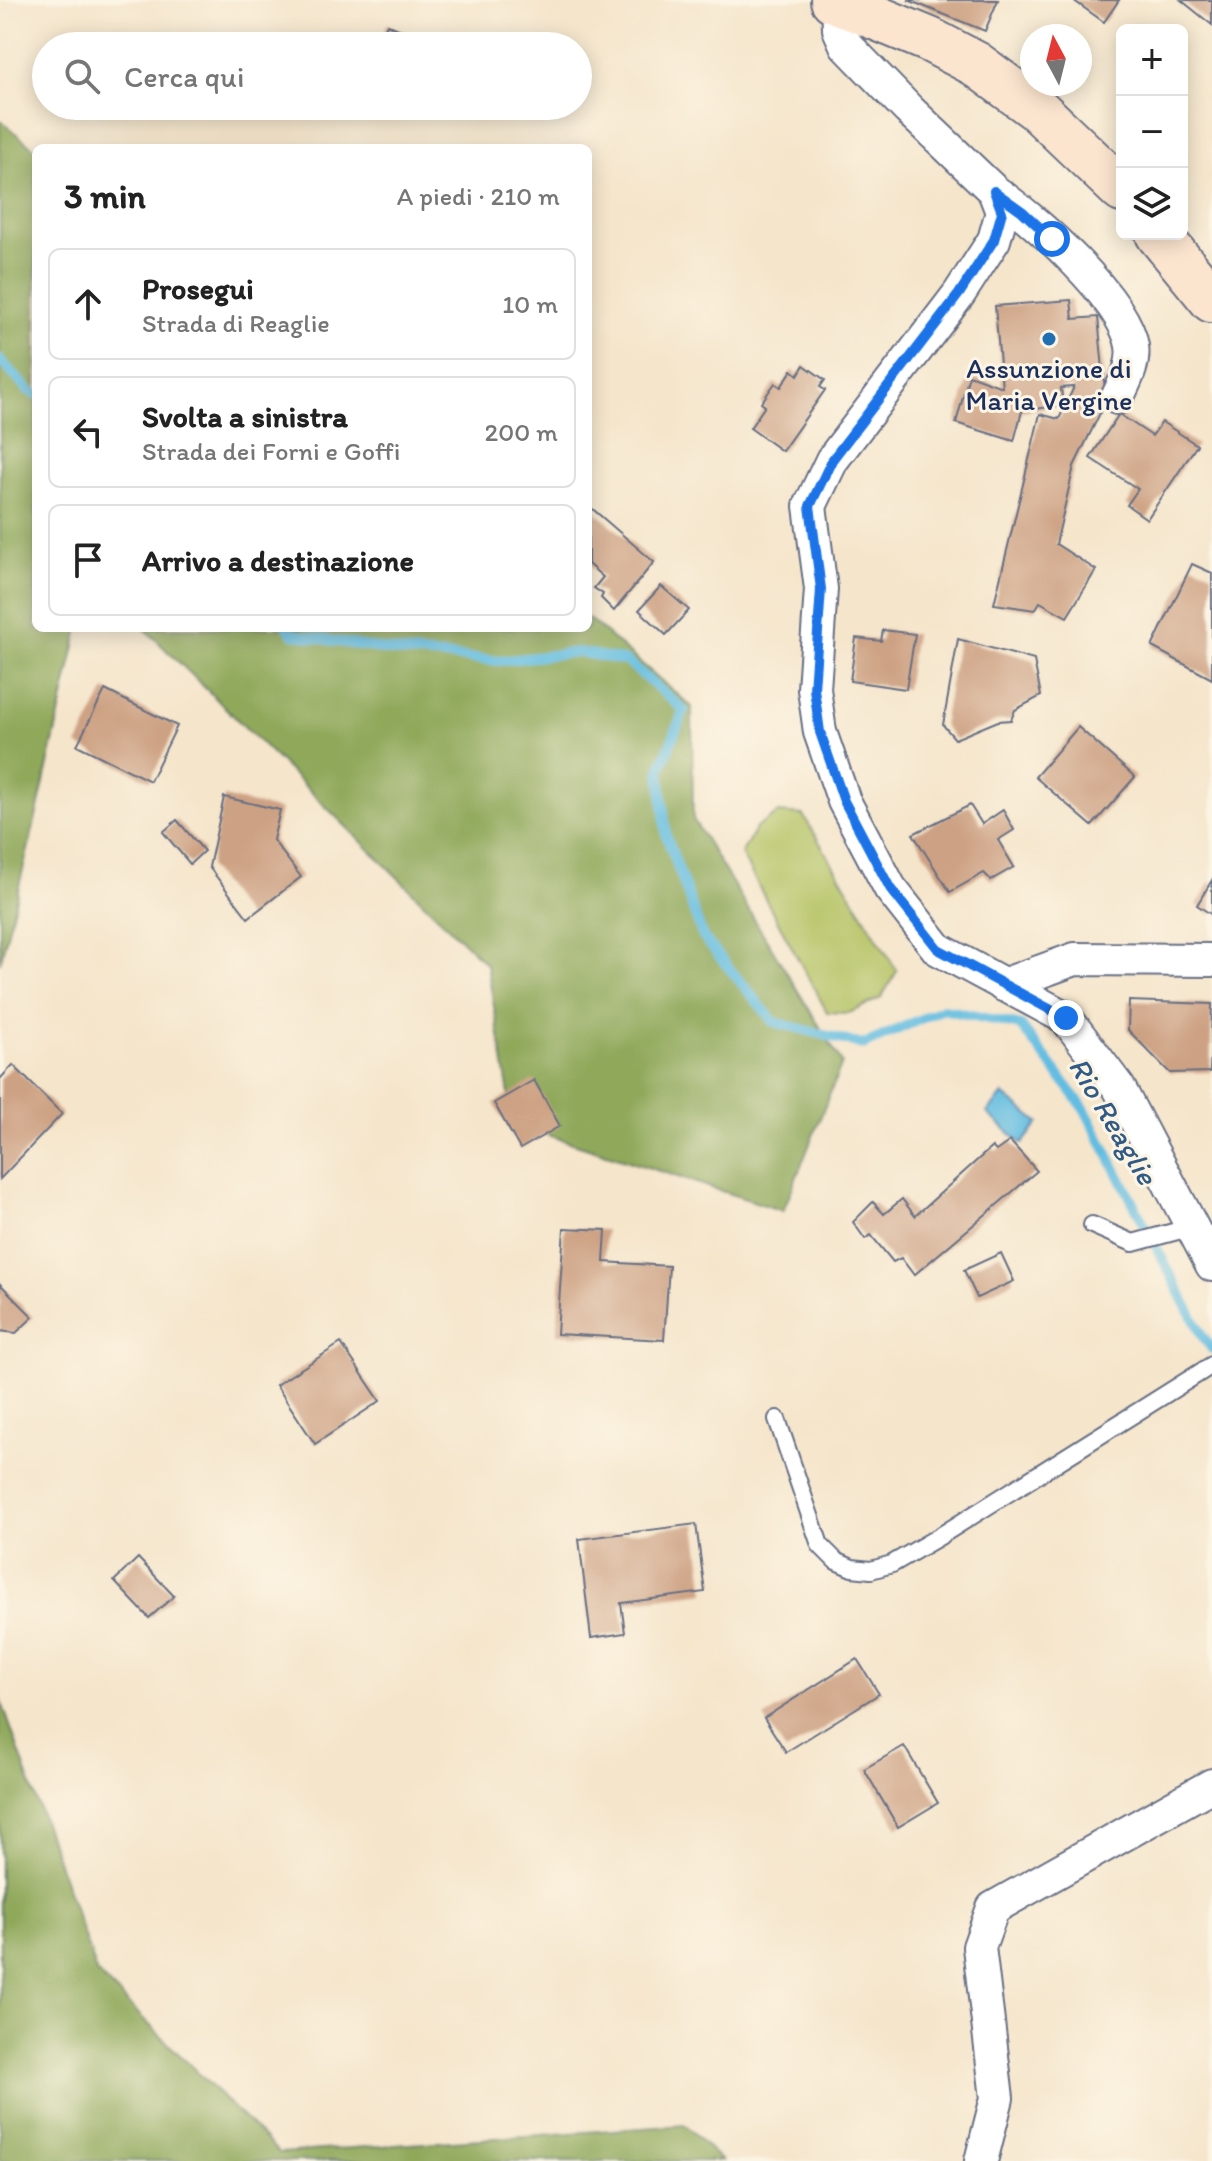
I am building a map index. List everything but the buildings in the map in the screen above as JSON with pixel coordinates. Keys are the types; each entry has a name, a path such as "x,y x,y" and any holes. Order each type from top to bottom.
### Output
{"main road":[{"path":"837,1 930,40 976,64 1037,109 1116,184"},
{"path":"1163,240 1212,300"}],"street":[{"path":"837,1 839,29 846,45 908,109 994,191 1022,211 1052,239 1108,297 1127,328 1132,344 1131,368 1117,398"},
{"path":"994,191 1002,212 994,240 959,294 832,460 810,506 821,589 814,689 820,732 844,801 890,888 938,949 1066,1018 1119,1088 1181,1230 1212,1265"},
{"path":"1003,985 1075,959 1212,960"},
{"path":"981,2161 997,2098 979,1947 993,1908 1212,1785"}],"lane":[{"path":"1092,1225 1133,1243 1181,1230"},
{"path":"777,1419 820,1545 836,1561 852,1568 871,1570 892,1564 916,1550 1208,1368"}],"green space":[{"path":"0,120 32,147 32,632 78,632 0,963"},
{"path":"592,621 692,707 693,819 842,1063 783,1211 514,1124 487,965 148,632 592,632"},
{"path":"778,813 803,815 897,971 881,998 849,1013 827,1012 741,854 756,828"},
{"path":"0,1697 97,1973 279,2153 686,2125 721,2161 0,2161"}],"water":[{"path":"1003,1094 1039,1123 1022,1144 987,1113"}],"waterway":[{"name":"Rio Reaglie","path":"0,360 32,392"},
{"name":"Rio Reaglie","path":"291,632 398,652 500,661 578,652 626,661 684,710 660,770 666,835 703,937 774,1022 863,1045 943,1009 1021,1026 1084,1108 1212,1349"}],"place":[{"name":"Assunzione di Maria Vergine","path":"1049,339"}],"route":[{"path":"1052,239 1022,211 994,191 1002,212 994,240 959,294 832,460 810,506 821,589 814,689 820,732 844,801 890,888 938,949 1066,1018"}]}
